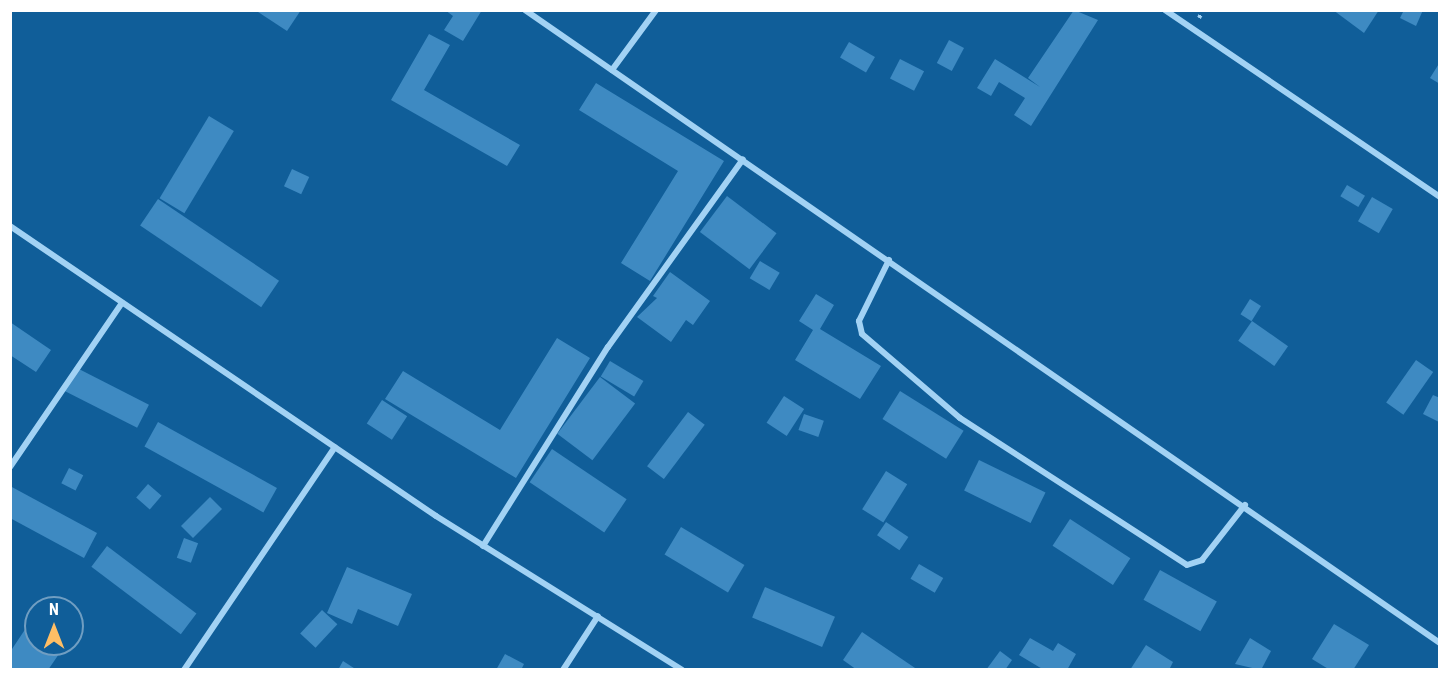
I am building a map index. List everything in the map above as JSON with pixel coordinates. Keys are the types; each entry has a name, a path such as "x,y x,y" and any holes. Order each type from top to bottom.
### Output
{"street":[{"path":"525,10 1245,505 1440,643"},
{"path":"612,70 656,10"},
{"path":"1165,10 1440,197"},
{"path":"483,546 608,347 743,159"},
{"path":"10,226 483,546 682,669"},
{"path":"889,260 860,330 960,418 1187,565 1202,560 1245,505"},
{"path":"10,467 123,303"},
{"path":"184,669 334,447"},
{"path":"562,669 598,616"}],"building":[{"path":"255,10 301,10 287,31"},
{"path":"445,10 482,10 463,41 444,30 453,16"},
{"path":"1074,10 1098,20 1031,126 1014,115 1025,98 999,82 991,96 977,88 995,59 1040,87 1028,78"},
{"path":"1333,10 1379,10 1364,33"},
{"path":"1404,10 1423,10 1416,26 1400,18"},
{"path":"429,34 450,45 424,90 520,145 507,166 391,100"},
{"path":"949,40 964,48 952,71 937,63"},
{"path":"849,42 875,57 866,73 840,58"},
{"path":"900,59 924,71 914,91 890,79"},
{"path":"1440,62 1440,84 1430,78"},
{"path":"596,83 724,161 650,281 621,263 678,171 579,110"},
{"path":"209,116 234,131 184,213 160,198"},
{"path":"292,169 309,177 301,194 284,186"},
{"path":"1347,185 1365,196 1358,207 1340,196"},
{"path":"727,196 777,233 749,269 700,232"},
{"path":"1372,197 1393,209 1379,233 1358,221"},
{"path":"158,199 279,281 261,307 140,226"},
{"path":"760,261 780,273 769,290 750,278"},
{"path":"670,272 710,301 693,325 686,320 671,342 637,317 657,298 653,296"},
{"path":"816,294 834,305 820,329 881,366 860,399 795,360 813,330 799,321"},
{"path":"1250,299 1261,306 1251,321 1240,314"},
{"path":"1252,321 1288,346 1274,366 1238,341"},
{"path":"10,322 51,350 36,372 10,355"},
{"path":"557,338 590,358 516,478 385,399 403,371 500,430"},
{"path":"1416,360 1433,372 1403,415 1386,403"},
{"path":"610,361 643,381 634,397 601,376"},
{"path":"75,367 149,405 137,428 63,390"},
{"path":"600,377 635,403 592,460 557,434"},
{"path":"900,391 964,431 946,459 883,419"},
{"path":"1433,395 1440,398 1439,422 1423,414"},
{"path":"784,396 804,409 787,436 767,423"},
{"path":"382,400 407,416 392,440 367,423"},
{"path":"688,412 705,425 664,479 647,466"},
{"path":"804,414 824,421 818,437 798,430"},
{"path":"158,422 277,488 263,512 144,446"},
{"path":"552,449 627,499 604,532 530,482"},
{"path":"979,460 1046,492 1031,523 964,491"},
{"path":"69,468 83,475 76,490 61,483"},
{"path":"886,471 907,484 883,522 862,509"},
{"path":"148,484 162,496 150,509 136,498"},
{"path":"10,486 97,533 84,558 10,518"},
{"path":"210,497 222,509 193,538 181,526"},
{"path":"1070,519 1130,558 1113,585 1053,546"},
{"path":"886,522 908,537 899,550 877,535"},
{"path":"681,527 744,565 728,593 665,554"},
{"path":"184,538 198,543 191,563 177,558"},
{"path":"107,546 196,613 181,634 91,567"},
{"path":"919,564 943,578 935,593 910,579"},
{"path":"347,567 412,594 398,626 358,609 352,624 327,613"},
{"path":"1160,570 1217,602 1200,631 1144,600"},
{"path":"765,587 835,617 822,647 752,617"},
{"path":"322,610 337,624 316,648 300,633"},
{"path":"1334,624 1369,645 1353,670 1330,670 1312,659"},
{"path":"24,631 24,656 58,656 48,670 10,670 10,652"},
{"path":"862,632 918,670 857,670 843,660"},
{"path":"1030,638 1053,651 1058,643 1076,654 1067,670 1044,670 1019,655"},
{"path":"1250,638 1271,651 1261,670 1235,664"},
{"path":"1146,645 1173,662 1169,670 1130,670"},
{"path":"1000,651 1012,660 1005,670 986,670"},
{"path":"505,654 524,664 521,670 496,670"},
{"path":"343,661 357,670 338,670"}]}
